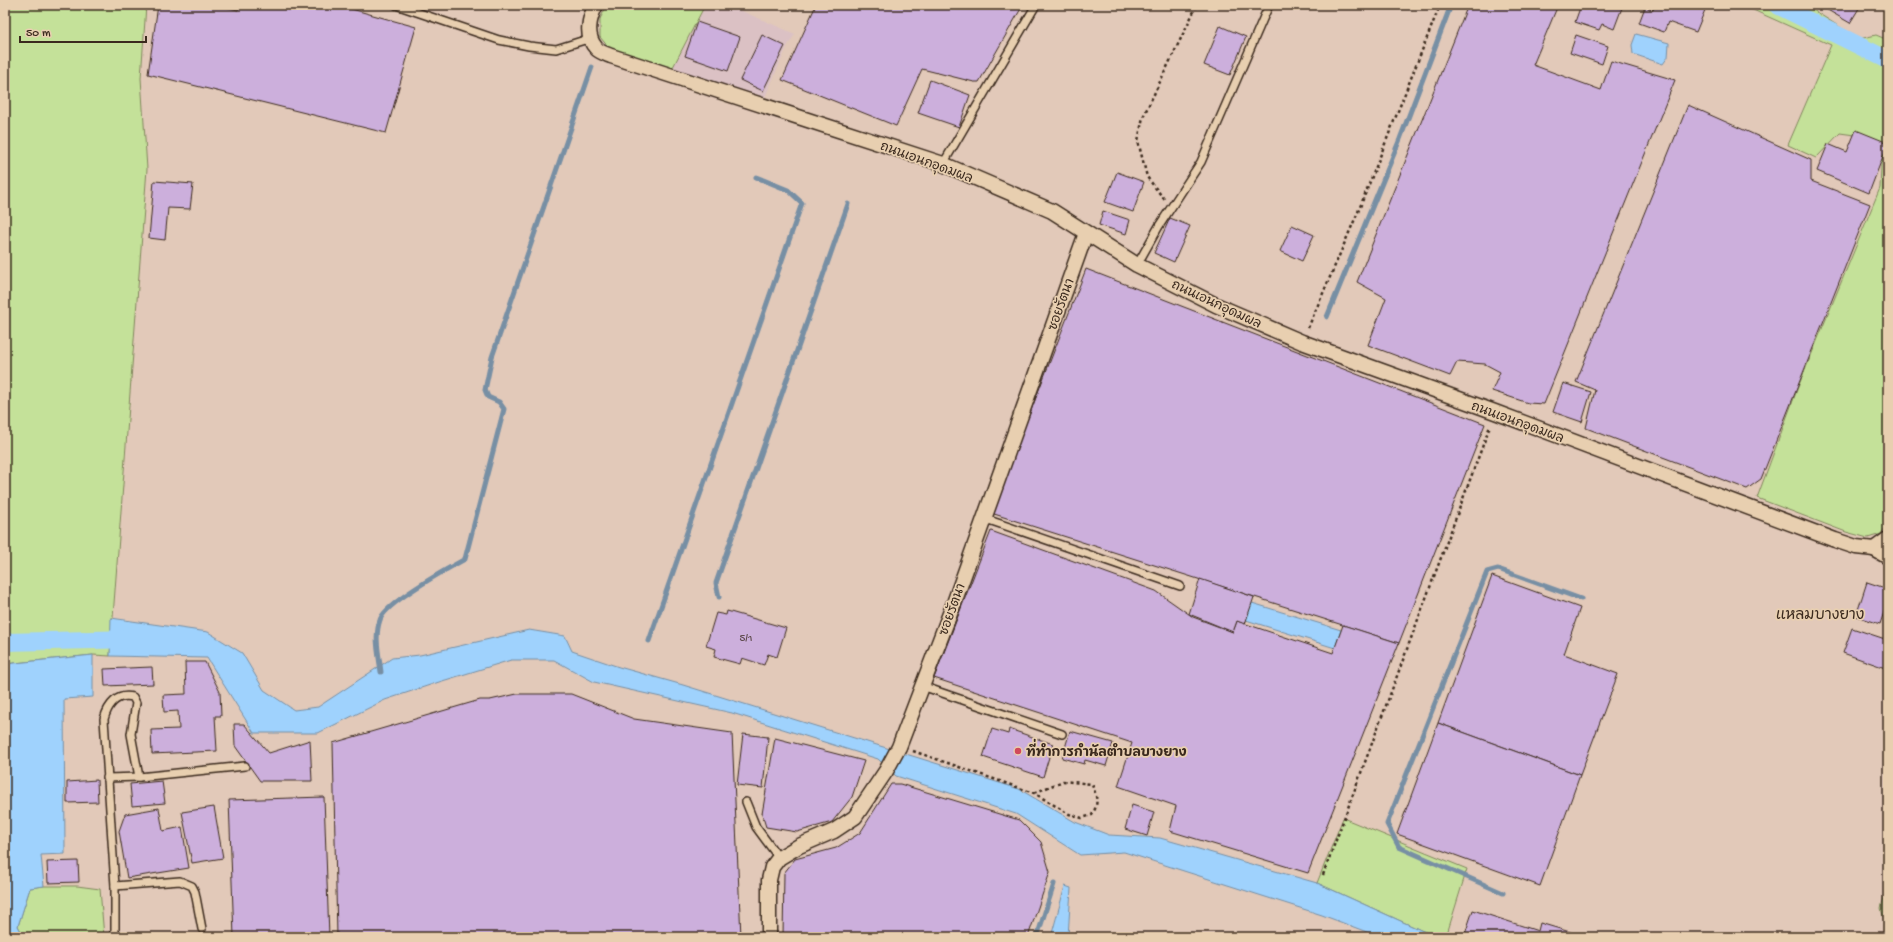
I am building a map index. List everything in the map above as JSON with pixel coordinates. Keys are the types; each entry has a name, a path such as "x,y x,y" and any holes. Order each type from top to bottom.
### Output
{"street":[{"path":"591,38 588,26 596,5"},
{"name":"ถนนเอนกอุดมผล","path":"591,38 596,49 610,56 943,164 1052,211 1137,265 1216,305 1302,342 1496,412 1835,540 1856,547 1874,549"},
{"name":"ซอยรัตนา","path":"779,858 799,846 834,831 855,817 886,772 900,746 954,603 983,518 1086,233"},
{"path":"1888,539 1874,549 1888,557"},
{"path":"769,937 770,880 772,867 779,858"}],"lane":[{"path":"396,5 499,40 529,46 556,49 591,38"},
{"path":"943,164 1036,5"},
{"path":"1137,265 1172,206 1201,162 1270,5"},
{"path":"983,518 1180,586"},
{"path":"922,686 1062,734"},
{"path":"115,937 115,886 104,719 107,709 114,700 126,696 132,697 136,703 131,734 139,777"},
{"path":"107,778 139,777 245,766"},
{"path":"746,802 756,827 779,858"},
{"path":"115,886 180,881 192,886 195,892 202,929"}],"path":[{"path":"1172,206 1157,192 1147,178 1138,141 1143,117 1197,5"},
{"path":"1302,342 1358,212 1440,5"},
{"path":"1323,875 1496,412"},
{"path":"900,746 920,755 1034,794 1070,814 1082,818 1092,816 1097,806 1096,794 1092,784 1063,781 1034,794"}],"shaded area":[{"path":"705,5 728,5 795,34 787,47 765,97 672,69"}],"green space":[{"path":"5,5 146,5 141,78 147,169 110,656 93,655 5,664"},
{"path":"607,5 705,5 672,69 609,48 600,37 600,19"},
{"path":"1742,5 1805,5 1859,39 1876,35 1888,40 1888,523 1881,534 1868,538 1846,532 1757,498 1798,387 1880,188 1882,144 1862,136 1840,133 1816,158 1788,145 1831,45"},
{"path":"1343,818 1467,869 1446,937 1436,937 1317,883"},
{"path":"1888,884 1888,935 1881,908"},
{"path":"44,886 77,886 100,889 104,937 24,937 18,926 30,888"}],"water":[{"path":"1636,34 1669,43 1668,57 1663,64 1633,54 1632,45"},
{"path":"1252,603 1341,630 1335,648 1246,620"},
{"path":"111,618 208,632 242,653 264,690 294,710 318,707 392,658 420,655 529,630 565,636 572,651 619,667 683,685 1019,789 1075,822 1109,835 1160,838 1317,883 1436,937 1380,937 1322,915 1124,852 1080,855 1016,814 896,776 878,759 732,713 594,682 554,660 511,660 439,682 385,700 318,733 254,733 207,658 110,656"},
{"path":"93,655 93,697 64,699 65,854 41,855 44,886 30,888 18,926 24,937 5,937 5,664"},
{"path":"1065,886 1071,888 1068,937 1051,937"}],"building":[{"path":"158,5 216,5 238,10 240,5 337,5 416,27 386,133 148,74"},
{"path":"816,5 1023,5 979,82 922,69 896,126 782,80"},
{"path":"1468,5 1558,5 1533,65 1601,90 1611,61 1675,80 1544,404 1528,403 1492,391 1500,372 1485,364 1457,362 1450,376 1368,345 1386,298 1357,282"},
{"path":"1581,5 1590,9 1592,5 1623,5 1614,29 1602,24 1599,30 1575,22"},
{"path":"1655,5 1707,5 1696,32 1668,22 1664,32 1639,23 1645,7 1653,10"},
{"path":"1819,5 1861,5 1850,23"},
{"path":"697,22 740,37 728,71 685,56"},
{"path":"1220,26 1246,37 1230,75 1204,65"},
{"path":"762,35 785,46 763,91 740,80"},
{"path":"1576,35 1608,46 1602,64 1570,53"},
{"path":"930,80 970,95 959,127 918,113"},
{"path":"1688,105 1811,160 1811,181 1870,204 1761,479 1747,489 1586,428 1595,390 1576,382"},
{"path":"1856,130 1888,143 1869,193 1817,171 1828,144 1847,152"},
{"path":"1117,172 1144,182 1133,212 1105,202"},
{"path":"154,181 193,184 190,209 168,208 165,240 149,238"},
{"path":"1103,211 1130,220 1126,234 1099,225"},
{"path":"1170,218 1190,226 1174,262 1154,253"},
{"path":"1292,225 1314,235 1302,261 1280,251"},
{"path":"1086,269 1485,424 1399,643 991,513"},
{"path":"1563,383 1591,392 1582,422 1553,412"},
{"path":"991,531 1156,591 1193,617 1233,632 1237,621 1333,653 1343,625 1399,643 1308,873 1170,831 1176,806 1118,786 1132,743 934,678"},
{"path":"1492,576 1580,608 1564,654 1618,674 1580,775 1438,723"},
{"path":"1200,579 1254,597 1245,624 1237,621 1233,632 1189,614"},
{"path":"1867,582 1888,589 1888,600 1880,624 1856,616"},
{"path":"727,611 786,628 777,657 768,654 764,665 742,658 740,664 714,657 716,649 706,646 716,613 726,615"},
{"path":"1852,628 1888,640 1888,669 1843,653"},
{"path":"185,662 205,662 220,692 221,716 215,716 217,751 152,754 151,730 179,729 178,711 164,712 163,695 186,694"},
{"path":"152,667 153,684 105,686 104,669"},
{"path":"517,694 571,694 634,719 732,733 741,937 337,937 333,743 480,700 490,700"},
{"path":"1438,723 1580,775 1540,886 1397,834"},
{"path":"234,724 244,724 269,753 310,740 312,781 260,781 235,746"},
{"name":"ที่ทำการกำนัลตำบลบางยาง","path":"992,729 1008,734 1009,729 1053,744 1043,777 983,757"},
{"path":"1070,731 1113,743 1106,766 1085,760 1084,764 1062,758"},
{"path":"743,734 768,737 763,788 737,785"},
{"path":"775,738 864,761 852,797 832,822 797,832 766,827 762,814"},
{"path":"97,780 98,802 67,803 67,782"},
{"path":"162,781 165,803 132,806 130,784"},
{"path":"891,784 900,784 1019,820 1041,842 1050,872 1028,937 783,937 784,873 795,859 836,848 860,833"},
{"path":"324,797 329,937 234,937 229,800"},
{"path":"1132,805 1154,812 1147,836 1125,829"},
{"path":"214,807 223,858 192,863 182,812"},
{"path":"159,808 163,831 182,827 189,868 127,878 119,831 125,814"},
{"path":"78,861 79,882 48,883 47,862"},
{"path":"1473,910 1538,931 1540,923 1580,935 1579,937 1464,937"}],"waterway":[{"path":"1327,317 1400,139 1451,5"},
{"path":"1777,5 1888,60"},
{"path":"381,672 377,633 380,620 384,613 404,596 465,559 504,409 499,402 488,397 485,390 492,357 592,67"},
{"path":"649,641 802,203 788,190 756,177"},
{"path":"719,597 716,583 848,204"},
{"path":"1503,893 1399,847 1387,824 1487,572 1498,569 1581,599"},
{"path":"5,642 135,639"},
{"path":"1037,937 1054,884"}],"place":[{"name":"ที่ทำการกำนัลตำบลบางยาง","path":"1018,751"}],"district":[{"name":"แหลมบางยาง","path":"1820,614"}]}
